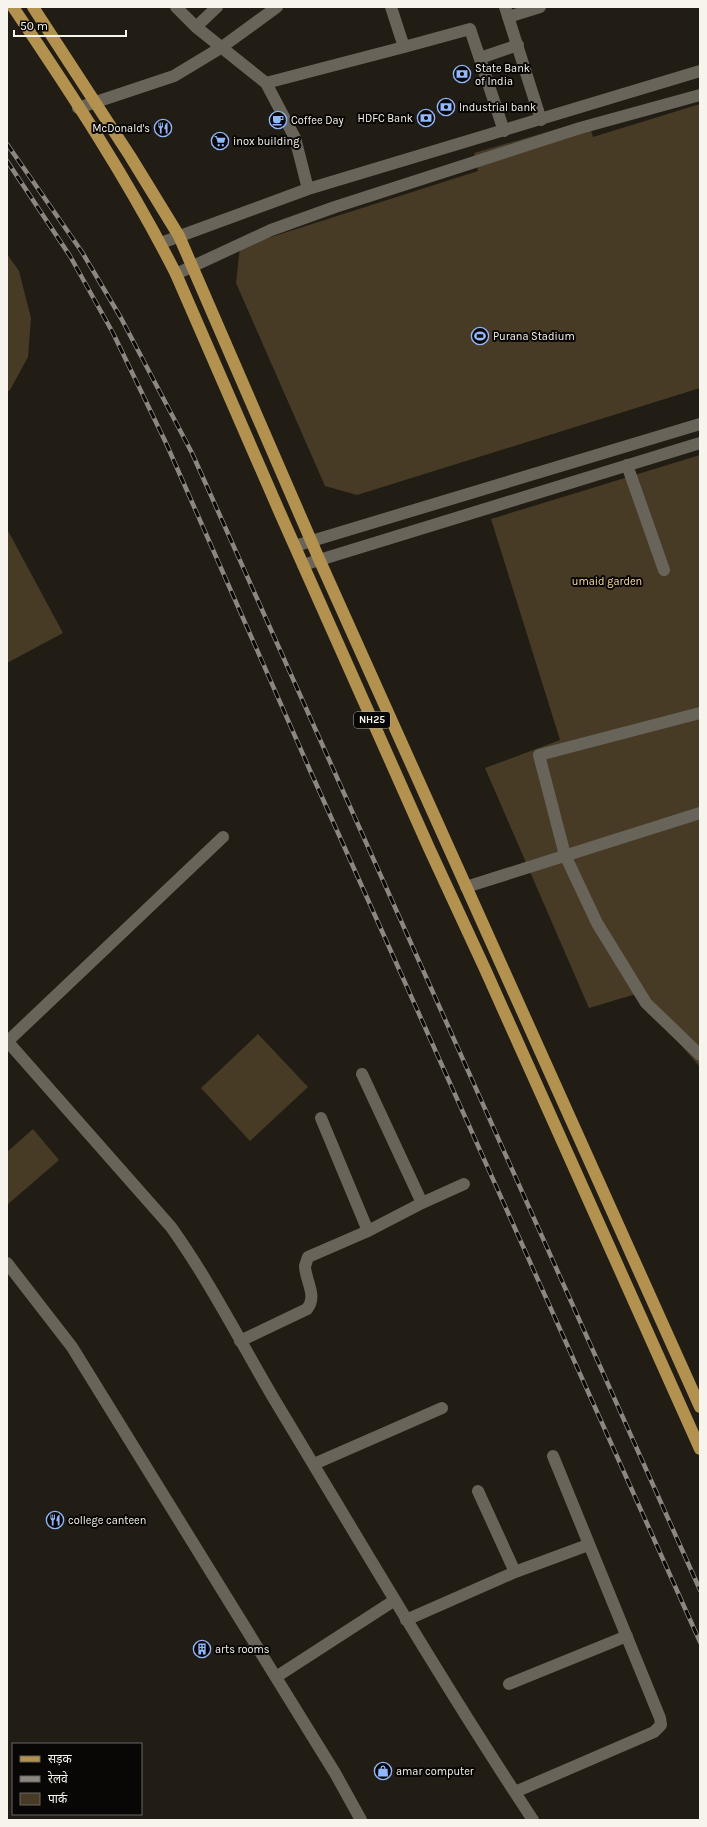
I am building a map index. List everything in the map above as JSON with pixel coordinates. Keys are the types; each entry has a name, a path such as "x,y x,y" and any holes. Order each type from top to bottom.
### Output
{"main road":[{"name":"NH25","path":"13,7 126,184 161,243 176,274 295,546 700,1450"},
{"name":"NH25","path":"33,7 179,236 193,265 319,559 700,1407"}],"street":[{"path":"176,7 196,27 266,82 295,138 308,189"},
{"path":"196,27 217,7"},
{"path":"78,108 94,101 174,76 222,47 277,7"},
{"path":"391,7 404,47"},
{"path":"540,7 507,12 541,120"},
{"path":"266,82 470,29 504,131"},
{"path":"480,58 518,45"},
{"path":"161,243 308,189 700,71"},
{"path":"176,274 270,230 335,207 580,128 700,95"},
{"path":"295,546 700,424"},
{"path":"304,565 319,559 700,443"},
{"path":"627,465 664,570"},
{"path":"700,713 539,755 565,855 597,923 646,1003 700,1054"},
{"path":"466,887 700,813"},
{"path":"223,837 7,1042 171,1227 190,1254 240,1341 396,1600 406,1620 533,1820"},
{"path":"362,1074 422,1202"},
{"path":"321,1118 368,1231"},
{"path":"240,1341 307,1309 310,1305 312,1296 305,1266 308,1257 368,1231 422,1202 464,1184"},
{"path":"7,1263 72,1347 276,1677 361,1820"},
{"path":"314,1464 442,1408"},
{"path":"514,1792 654,1732 660,1725 660,1718 553,1456"},
{"path":"478,1490 515,1572"},
{"path":"406,1620 515,1572 588,1544"},
{"path":"276,1677 396,1600"},
{"path":"509,1684 627,1636"}],"green space":[{"name":"Purana Stadium","path":"700,104 700,388 357,495 325,486 236,283 240,247 478,171 474,153 588,120 593,137"},
{"path":"7,254 19,271 31,318 28,357 10,390 7,392"},
{"name":"umaid garden","path":"700,455 700,1067 636,994 589,1008 485,768 560,740 491,519"},
{"path":"7,529 63,633 7,663"},
{"path":"258,1034 308,1087 250,1141 201,1088"},
{"path":"33,1129 59,1160 7,1205 7,1152"}],"railway":[{"path":"7,144 82,252 121,318 192,453 700,1590"},
{"path":"7,161 70,256 113,333 166,443 309,768 700,1642"}],"place":[{"name":"State Bank of India","path":"462,74"},
{"name":"Industrial bank","path":"446,107"},
{"name":"HDFC Bank","path":"426,118"},
{"name":"Coffee Day","path":"278,120"},
{"name":"McDonald's","path":"163,128"},
{"name":"inox building","path":"220,141"},
{"name":"Purana Stadium","path":"480,336"},
{"name":"college canteen","path":"55,1520"},
{"name":"arts rooms","path":"202,1649"},
{"name":"amar computer","path":"383,1771"}]}
